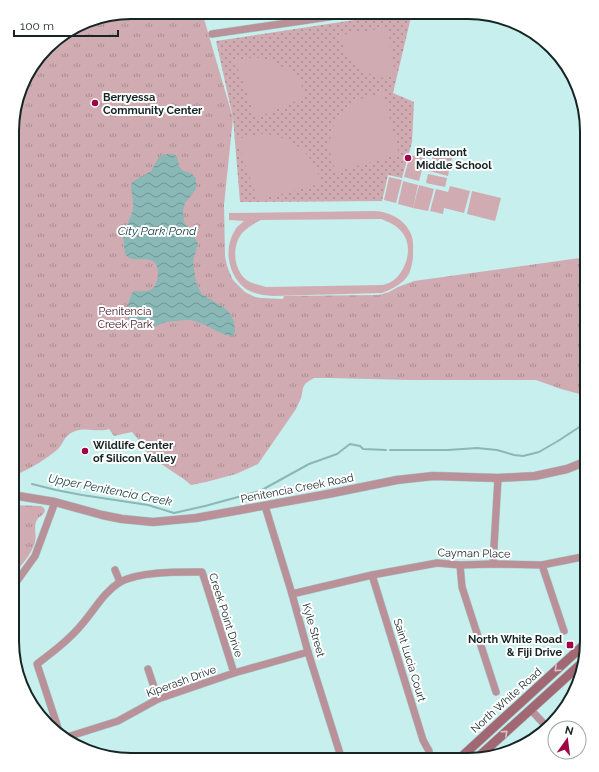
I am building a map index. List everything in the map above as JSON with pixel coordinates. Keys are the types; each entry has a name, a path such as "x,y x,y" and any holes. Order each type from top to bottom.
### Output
{"main road":[{"name":"North White Road","path":"466,753 580,650"},
{"path":"485,751 532,710 577,667"}],"street":[{"path":"212,34 315,19"},
{"name":"Penitencia Creek Road","path":"19,496 55,502 115,517 153,522 196,518 397,480 433,476 498,478 535,476 567,469 580,464"},
{"path":"493,564 498,478"},
{"path":"19,578 35,556 55,502"},
{"name":"Kyle Street","path":"265,506 340,753"},
{"name":"Cayman Place","path":"292,594 372,575 437,563 460,565 542,565 580,557"},
{"path":"460,565 462,587 496,692"},
{"path":"542,565 564,631"},
{"path":"115,570 120,582"},
{"name":"Creek Point Drive","path":"57,725 38,664 70,636 84,622 96,606 120,582 138,576 159,573 202,572 234,673"},
{"name":"Saint Lucia Court","path":"372,575 423,740 429,751"},
{"name":"Kiperash Drive","path":"71,736 118,721 158,699 234,673 308,652"},
{"path":"148,669 158,699"},
{"path":"532,710 544,723"}],"green space":[{"name":"Penitencia Creek Park","path":"124,19 204,19 233,118 224,205 225,256 227,266 233,280 245,292 255,297 283,299 284,296 379,295 414,281 580,258 580,394 536,380 314,378 305,384 296,409 258,464 236,474 191,485 148,455 145,448 132,432 114,436 109,429 78,430 70,433 57,450 39,463 20,473 19,476 19,131 21,109 28,88 42,63 57,47 69,38 95,25"},
{"path":"361,19 411,19 393,93 414,102 412,142 402,178 388,175 382,201 240,202 233,118 216,41"},
{"path":"388,28 395,76 383,78 362,71 345,54 340,35"},
{"path":"255,57 273,62 294,73 308,96 256,118 235,61"},
{"path":"383,92 399,154 336,172 328,146 335,122 351,102"},
{"path":"259,134 275,135 302,149 311,160 323,183 258,200 236,139"},
{"path":"434,151 453,155 450,164 432,160"},
{"path":"410,155 425,158 419,181 404,177"},
{"path":"431,162 450,166 448,176 429,171"},
{"path":"428,174 447,178 445,187 426,183"},
{"path":"389,177 402,180 396,203 384,200"},
{"path":"403,181 418,185 413,208 398,204"},
{"path":"419,185 434,189 428,211 413,208"},
{"path":"450,186 470,191 464,213 444,208 443,214 430,211 436,189 448,192"},
{"path":"472,191 501,198 495,221 467,214"},
{"path":"375,211 390,214 400,219 404,223 412,238 413,256 409,274 407,278 393,288 382,293 273,296 249,291 240,284 231,270 228,254 231,237 238,226 244,221 229,220 229,213","holes":["381,219 394,225 400,230 407,242 408,249 408,256 403,269 394,280 384,285 266,287 248,281 239,271 235,258 235,251 239,237 247,228 261,220"]},
{"path":"19,505 41,506 45,511 36,522 33,547 19,567"}],"water":[{"name":"City Park Pond","path":"167,154 177,156 179,166 182,170 192,174 196,178 196,189 185,203 183,211 184,222 192,232 198,244 193,261 196,283 202,294 226,309 231,315 234,322 235,331 233,335 225,335 201,323 190,320 166,322 146,329 137,330 130,323 128,318 127,307 133,292 150,290 155,285 158,276 156,264 153,261 130,258 125,253 123,234 133,209 131,185 132,182 151,171 159,157"}],"waterway":[{"name":"Upper Penitencia Creek","path":"390,450 448,450 477,448 497,450 523,456 539,452 580,427"},
{"name":"Upper Penitencia Creek","path":"32,484 82,495 148,505 174,513 260,491 309,464 337,454 350,444 360,446 363,449 386,450"}],"place":[{"name":"Berryessa Community Center","path":"95,103"},
{"name":"Piedmont Middle School","path":"408,158"},
{"name":"Wildlife Center of Silicon Valley","path":"85,451"},
{"name":"North White Road & Fiji Drive","path":"570,645"}]}
